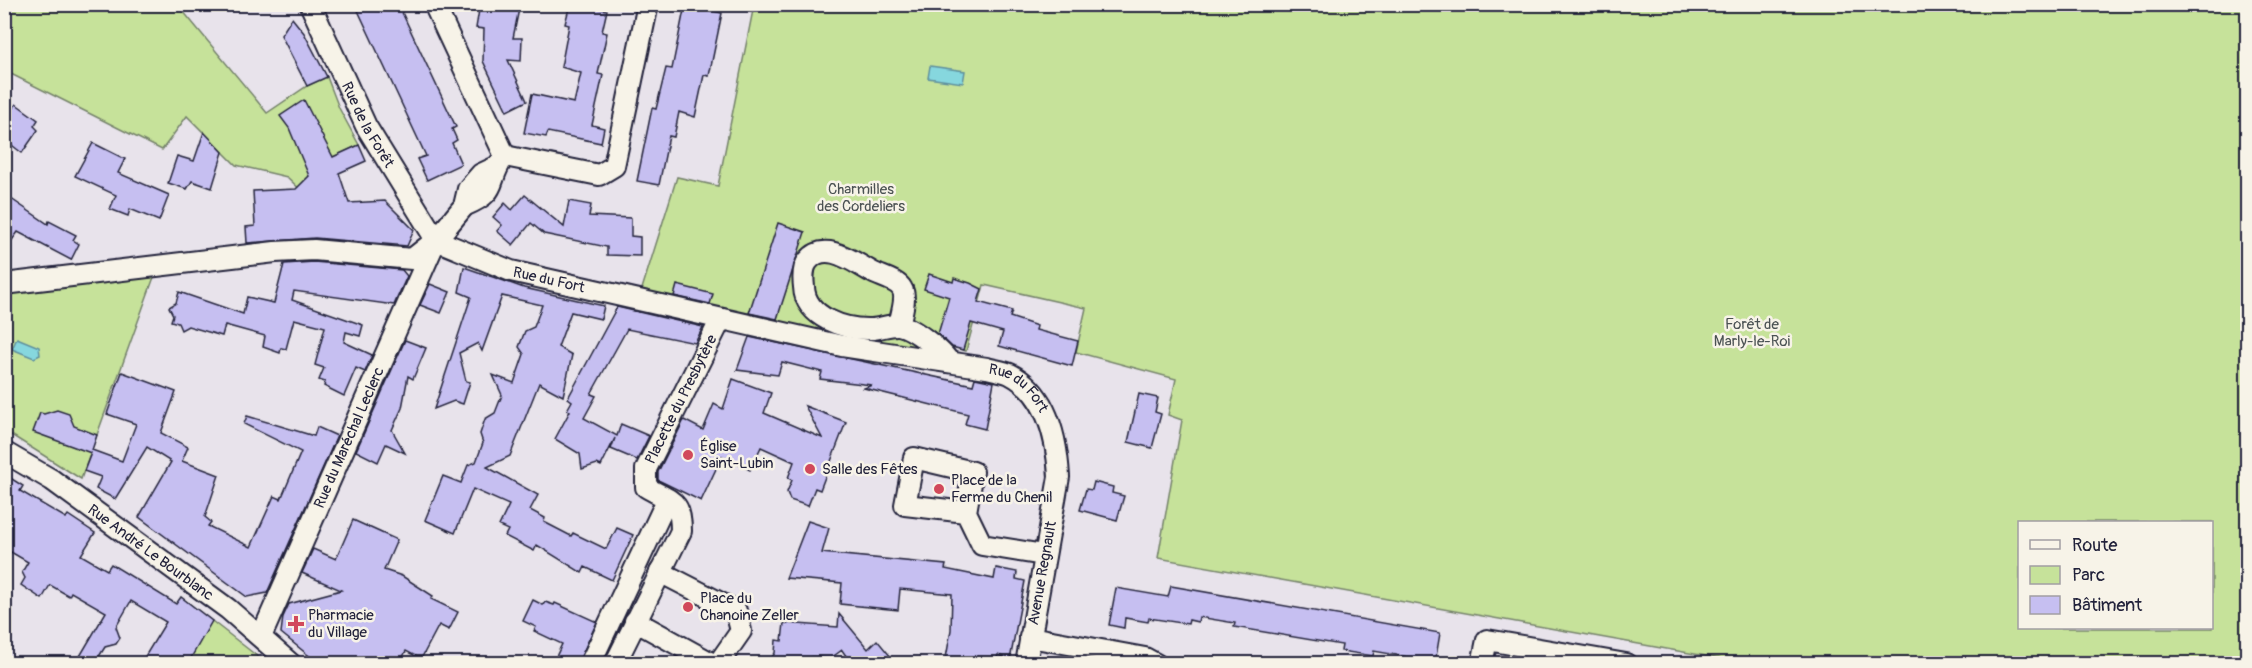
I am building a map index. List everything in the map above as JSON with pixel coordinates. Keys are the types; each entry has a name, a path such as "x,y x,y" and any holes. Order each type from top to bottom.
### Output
{"street":[{"name":"Rue de la Forêt","path":"310,4 366,126 436,240"},
{"path":"434,4 502,161"},
{"path":"4,284 275,252 314,250 412,259 436,240 464,206 468,189 481,174 502,161 599,175 614,166 648,4"},
{"name":"Rue du Fort","path":"436,240 511,271 842,346 949,362 1010,374 1032,392 1046,414 1058,447"},
{"name":"Rue du Maréchal Leclerc","path":"261,638 436,240"},
{"path":"899,325 904,294 900,286 859,266 851,259 832,253 821,253 808,261 803,276 804,294 819,314 835,325 870,329 899,325 943,351 949,362"},
{"name":"Placette du Presbytère","path":"667,500 646,487 644,480 646,469 721,319"},
{"name":"Avenue Regnault","path":"1026,663 1059,477 1058,447"},
{"name":"Rue André Le Bourblanc","path":"4,452 52,480 228,609 291,663"},
{"path":"590,663 667,500 678,506 681,515 681,531 616,663"},
{"path":"966,512 982,545 1044,555"},
{"path":"660,572 736,611 741,632 718,663"},
{"path":"635,621 713,663"},
{"path":"1030,637 1077,655 1145,658 1156,663"},
{"path":"1482,663 1487,640 1626,663"}],"green space":[{"path":"4,5 178,5 267,113 307,86 327,77 339,108 359,145 326,160 310,199 287,177 236,165 187,116 162,150 5,71"},
{"name":"Forêt de Marly-le-Roi","path":"754,5 2247,5 2247,663 1745,663 1158,558 1182,420 1168,415 1176,379 1076,352 1086,308 984,285 966,351 935,341 931,353 847,342 641,292 677,177 718,186"},
{"path":"154,277 81,479 5,431 4,294"},
{"path":"181,597 266,663 142,664"}],"water":[{"path":"930,66 965,71 963,83 928,78"},
{"path":"17,338 39,347 40,355 34,358 12,349"}],"building":[{"path":"355,4 398,4 456,127 452,129 457,140 452,143 461,164 427,180 417,159 426,156"},
{"path":"480,4 520,4 513,38 522,38 521,61 508,60 527,101 507,111 483,61 484,29 476,28"},
{"path":"570,4 607,10 602,32 607,33 598,74 603,75 592,125 604,128 601,143 548,132 546,137 524,133 532,94 574,103 581,73 561,67 569,25 565,24"},
{"path":"685,5 722,13 709,76 704,75 695,117 679,112 674,137 669,136 659,185 637,181 652,108 656,109 666,68 672,69"},
{"path":"292,18 304,33 327,77 307,86 281,35"},
{"path":"304,100 333,157 359,145 366,161 339,173 349,203 385,201 414,230 407,246 315,238 247,243 246,227 255,226 253,191 296,189 309,176 289,128 280,116"},
{"path":"16,104 38,120 34,126 38,130 22,153 4,139 4,121"},
{"path":"204,132 223,152 212,188 192,181 187,189 168,183 177,156 194,161"},
{"path":"93,143 125,159 118,173 169,195 159,221 130,209 128,216 110,209 116,195 75,176"},
{"path":"4,194 48,224 49,221 76,235 73,240 79,244 71,260 18,232 4,251"},
{"path":"525,195 564,227 569,201 591,205 589,216 631,218 631,236 640,237 640,256 607,255 607,247 544,234 531,223 513,245 497,231 502,225 493,217 505,203 512,210"},
{"path":"778,223 805,232 777,319 749,313"},
{"path":"314,262 402,270 407,276 394,305 294,291 292,300 363,325 360,336 346,332 344,342 372,355 365,372 356,368 344,396 324,386 325,382 319,380 324,368 315,365 325,327 294,319 286,349 281,348 280,353 263,347 265,336 225,325 222,336 188,326 181,330 178,323 171,321 173,315 169,307 176,303 179,292 243,314 247,297 274,303 284,264"},
{"path":"464,267 524,288 604,306 601,319 571,312 558,347 572,355 563,396 539,383 510,456 487,467 538,495 530,510 545,518 544,522 571,536 573,533 606,549 617,528 633,535 612,580 585,567 582,573 537,545 534,551 505,536 508,530 499,526 509,505 473,489 455,533 425,520 443,476 461,483 468,465 476,462 483,443 480,434 485,419 495,413 502,395 493,375 514,383 524,354 519,347 525,331 534,327 542,305 502,296 482,351 478,343 459,353 466,381 470,382 463,404 454,401 434,409 471,297 459,292"},
{"path":"929,274 953,282 954,278 970,283 982,289 978,302 1012,311 1010,317 1037,326 1036,330 1078,341 1072,366 999,346 1003,332 971,323 963,350 952,347 938,334 949,297 924,289"},
{"path":"430,284 450,292 441,313 420,305"},
{"path":"677,285 713,294 710,304 674,296"},
{"path":"617,307 703,327 695,343 627,329 591,394 596,396 584,418 617,436 621,424 649,436 637,460 611,449 615,438 601,466 597,464 582,469 580,454 555,439 570,411 567,410 572,401 568,398"},
{"path":"749,337 973,385 975,378 994,382 985,429 965,424 968,414 864,388 872,385 820,379 822,372 782,362 778,375 737,370"},
{"path":"405,340 426,348 413,379 408,376 402,408 392,430 405,453 386,444 378,462 356,451"},
{"path":"122,372 176,392 161,433 188,447 182,461 219,475 205,517 211,522 208,526 251,547 274,496 281,499 301,452 244,424 247,416 314,436 317,427 337,436 267,593 247,597 139,517 171,462 147,447 115,499 96,489 101,477 84,471 91,453 33,432 40,413 57,410 69,414 74,426 97,435 92,450 122,461 136,424 107,414"},
{"path":"733,379 771,393 764,413 822,438 805,406 846,422 820,490 815,488 808,506 790,500 787,492 792,480 788,478 794,462 761,447 750,470 722,456 701,501 658,480 658,472 684,420 703,430 714,404 723,409"},
{"path":"1139,394 1158,398 1155,412 1161,414 1152,448 1128,442"},
{"path":"4,474 23,486 20,491 66,518 68,515 95,533 81,555 107,570 111,564 176,604 181,597 212,621 188,663 141,663 166,622 131,601 116,627 120,638 116,644 105,647 95,663 76,663 106,612 71,592 69,596 50,585 42,599 21,585 25,578 22,572 28,562 4,548"},
{"path":"1094,482 1113,487 1112,493 1124,496 1117,520 1080,510 1086,489 1092,490"},
{"path":"353,520 397,540 384,570 402,576 433,596 431,599 458,612 449,630 439,625 421,659 406,651 400,663 318,663 281,633 283,617 289,604 341,590 302,573 313,549 336,559"},
{"path":"808,521 829,528 822,553 946,565 945,569 994,579 996,568 1017,572 1016,579 1025,581 1010,660 998,655 995,663 968,663 946,658 951,630 952,594 900,589 898,610 840,604 842,583 786,578"},
{"path":"1171,586 1440,633 1435,663 1419,663 1420,659 1374,651 1373,656 1341,651 1342,645 1234,627 1235,623 1199,617 1198,622 1189,620 1188,624 1149,618 1148,622 1125,618 1124,628 1109,625 1116,588 1168,597"},
{"path":"533,600 543,605 545,602 554,605 555,603 597,622 578,663 553,663 562,644 534,631 536,627 523,621"},
{"path":"839,614 868,649 877,640 896,663 851,663 842,650 831,658 812,657 810,660 801,659 801,663 768,663 775,653 776,640 782,641 784,623 838,627"}],"place":[{"name":"Église Saint-Lubin","path":"688,455"},
{"name":"Salle des Fêtes","path":"810,469"},
{"name":"Place de la Ferme du Chenil","path":"939,489"},
{"name":"Place du Chanoine Zeller","path":"688,607"},
{"name":"Pharmacie du Village","path":"296,624"}],"park label":[{"name":"Charmilles des Cordeliers","path":"861,198"}]}
